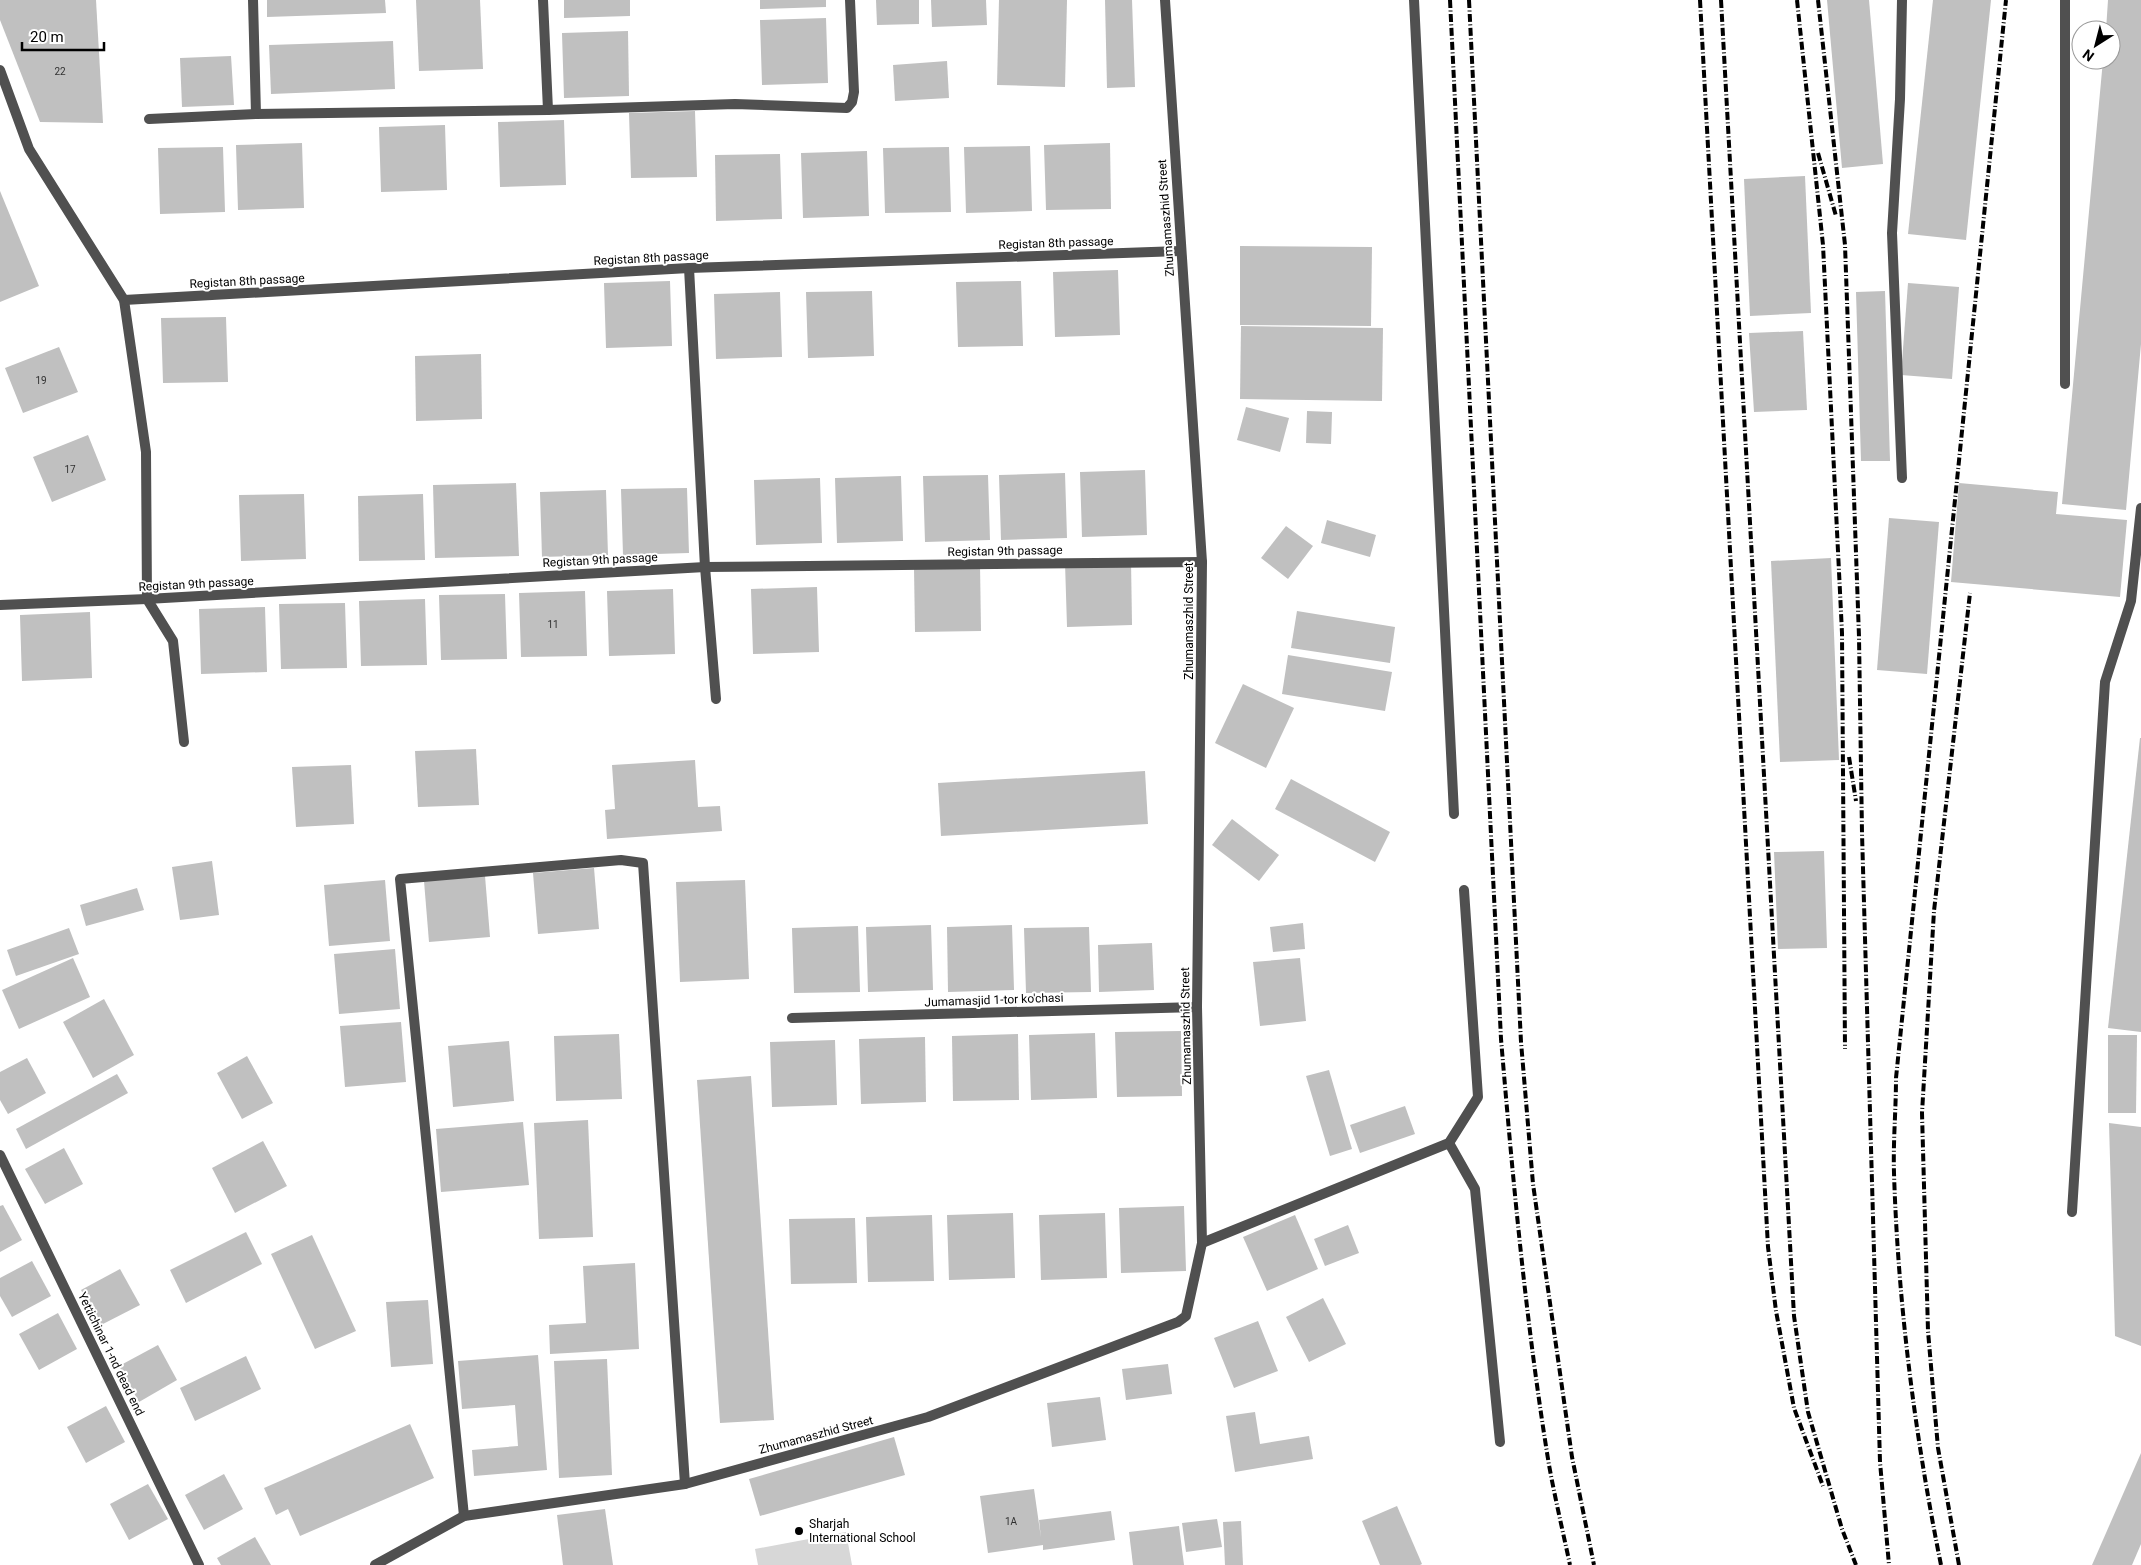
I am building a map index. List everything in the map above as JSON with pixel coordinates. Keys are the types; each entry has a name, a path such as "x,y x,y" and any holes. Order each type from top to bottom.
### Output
{"street":[{"path":"253,0 256,114"},
{"path":"543,0 548,110"},
{"path":"150,119 256,114 548,110 735,104 847,108 852,102 854,92 850,0"},
{"name":"Zhumamaszhid Street","path":"375,1565 464,1516 684,1484 928,1417 1184,1319 1202,1244 1197,1007 1202,562 1180,251 1165,0"},
{"path":"1414,0 1454,814"},
{"path":"1902,0 1900,99 1892,233 1902,478"},
{"path":"2065,0 2065,384"},
{"path":"0,70 29,149 124,300 146,452 147,599 174,641 184,742"},
{"name":"Registan 8th passage","path":"124,300 689,268 1180,251"},
{"path":"689,268 704,567 716,699"},
{"path":"2072,1212 2105,682 2131,601 2141,508"},
{"name":"Registan 9th passage","path":"0,605 147,599 704,567 1202,562"},
{"path":"464,1516 400,879 621,860 643,864 684,1484"},
{"path":"1202,1244 1450,1143 1478,1097 1464,890"},
{"name":"Jumamasjid 1-tor ko'chasi","path":"792,1018 1197,1007"},
{"path":"1450,1143 1475,1189 1500,1442"},
{"name":"Yettichinаr 1-nd dead end","path":"0,1155 199,1565"}],"shaded area":[{"path":"846,1532 852,1565 758,1565 755,1549"}],"building":[{"path":"0,0 96,0 103,123 40,122 0,20"},
{"path":"267,0 385,0 386,13 267,17"},
{"path":"416,0 480,0 483,69 419,71"},
{"path":"564,0 630,0 630,16 564,18"},
{"path":"760,0 826,0 826,7 760,9"},
{"path":"876,0 919,0 919,24 877,25"},
{"path":"931,0 986,0 987,25 932,27"},
{"path":"999,0 1067,0 1065,87 997,85"},
{"path":"1105,0 1132,0 1135,87 1107,88"},
{"path":"1827,0 1869,0 1883,164 1842,168"},
{"path":"1933,0 1991,0 1966,240 1908,234"},
{"path":"2108,0 2141,0 2141,344 2126,510 2062,504 2102,70 2121,70 2121,20 2107,20"},
{"path":"826,18 828,83 762,85 760,20"},
{"path":"628,31 629,96 564,98 562,33"},
{"path":"393,41 395,89 271,94 269,45"},
{"path":"231,56 234,105 182,107 180,58"},
{"path":"947,61 949,98 895,101 893,65"},
{"path":"695,111 697,177 631,178 629,113"},
{"path":"564,120 566,185 500,187 498,122"},
{"path":"445,125 447,190 381,192 379,127"},
{"path":"302,143 304,208 238,210 236,145"},
{"path":"1110,143 1111,209 1046,210 1044,145"},
{"path":"1030,146 1032,211 966,213 964,147"},
{"path":"223,147 225,212 160,214 158,148"},
{"path":"949,147 951,212 885,213 883,148"},
{"path":"867,151 869,216 803,218 801,153"},
{"path":"780,154 782,219 716,221 715,155"},
{"path":"1805,176 1811,313 1750,316 1744,179"},
{"path":"0,191 39,286 0,302"},
{"path":"1240,246 1372,247 1371,326 1240,325"},
{"path":"1118,270 1120,335 1055,337 1053,272"},
{"path":"670,281 672,346 606,348 604,283"},
{"path":"1021,281 1023,346 958,347 956,282"},
{"path":"1908,283 1959,287 1952,379 1901,375"},
{"path":"872,291 874,356 808,358 806,292"},
{"path":"1885,291 1890,461 1861,461 1856,292"},
{"path":"780,292 782,357 716,359 714,294"},
{"path":"226,317 228,382 163,383 161,318"},
{"path":"1241,326 1383,328 1382,401 1240,399"},
{"path":"1803,331 1807,410 1754,412 1749,333"},
{"path":"59,347 78,392 23,413 5,368"},
{"path":"481,354 482,419 416,421 415,356"},
{"path":"1246,407 1289,418 1280,452 1237,440"},
{"path":"1307,411 1332,412 1331,444 1306,443"},
{"path":"88,435 106,480 52,502 33,457"},
{"path":"1145,470 1147,535 1082,537 1080,472"},
{"path":"1065,473 1067,538 1001,540 999,475"},
{"path":"988,475 990,540 925,542 923,476"},
{"path":"901,476 903,541 837,543 835,478"},
{"path":"820,478 822,543 756,545 754,480"},
{"path":"516,483 519,556 435,558 433,485"},
{"path":"1959,483 2058,492 2056,514 2127,520 2120,597 1951,582"},
{"path":"687,488 689,553 623,555 621,489"},
{"path":"606,490 608,555 542,557 540,492"},
{"path":"304,494 306,559 241,561 239,495"},
{"path":"423,494 425,560 359,561 358,496"},
{"path":"1889,518 1939,522 1927,674 1877,670"},
{"path":"1327,520 1376,535 1370,557 1321,543"},
{"path":"1286,526 1313,546 1288,579 1261,558"},
{"path":"1831,558 1839,760 1780,762 1771,561"},
{"path":"1131,560 1132,625 1067,627 1065,562"},
{"path":"980,565 981,631 915,632 914,567"},
{"path":"817,587 819,652 753,654 751,589"},
{"path":"673,589 675,654 609,656 607,591"},
{"path":"585,591 587,656 521,657 519,593"},
{"path":"505,594 507,659 441,660 439,595"},
{"path":"425,599 427,665 361,666 359,601"},
{"path":"345,603 347,668 281,669 279,604"},
{"path":"265,607 267,672 201,674 199,609"},
{"path":"1297,611 1395,627 1390,663 1291,648"},
{"path":"90,612 92,678 22,681 20,615"},
{"path":"1288,655 1392,672 1385,711 1282,694"},
{"path":"1243,684 1294,708 1266,768 1215,743"},
{"path":"2141,738 2141,1032 2108,1028"},
{"path":"476,749 479,805 418,807 415,751"},
{"path":"695,760 698,807 720,806 722,831 607,839 605,810 615,809 612,765"},
{"path":"351,765 354,824 296,827 292,767"},
{"path":"1145,771 1148,824 941,836 938,783"},
{"path":"1291,779 1390,832 1375,862 1275,809"},
{"path":"1232,819 1279,855 1259,881 1212,845"},
{"path":"1824,851 1827,948 1778,949 1774,852"},
{"path":"212,861 219,915 180,920 172,867"},
{"path":"594,868 599,929 538,934 533,873"},
{"path":"485,876 490,937 429,942 424,881"},
{"path":"385,880 390,941 329,946 324,885"},
{"path":"745,880 749,979 680,982 676,882"},
{"path":"137,888 144,910 86,926 80,905"},
{"path":"1303,923 1305,949 1273,952 1270,927"},
{"path":"931,925 933,990 868,992 866,927"},
{"path":"1012,925 1014,990 948,992 947,927"},
{"path":"858,926 860,992 794,993 792,928"},
{"path":"1089,927 1091,992 1026,993 1024,928"},
{"path":"69,928 79,954 16,976 7,950"},
{"path":"1152,943 1154,990 1099,992 1098,945"},
{"path":"395,949 400,1009 339,1014 334,954"},
{"path":"73,958 90,997 19,1029 2,990"},
{"path":"1300,958 1306,1021 1260,1026 1253,962"},
{"path":"104,999 134,1055 93,1078 63,1022"},
{"path":"401,1022 406,1082 345,1087 340,1026"},
{"path":"1181,1031 1182,1096 1117,1097 1115,1032"},
{"path":"1095,1033 1097,1098 1031,1100 1029,1035"},
{"path":"619,1034 622,1099 556,1101 554,1036"},
{"path":"1018,1034 1019,1100 953,1101 952,1036"},
{"path":"2108,1035 2137,1035 2136,1113 2108,1113"},
{"path":"925,1037 926,1102 861,1104 859,1039"},
{"path":"835,1040 837,1105 772,1107 770,1042"},
{"path":"509,1041 514,1101 453,1107 448,1046"},
{"path":"247,1056 273,1103 242,1119 217,1073"},
{"path":"27,1058 46,1093 8,1114 0,1100 0,1072"},
{"path":"1329,1070 1352,1149 1330,1156 1306,1076"},
{"path":"117,1074 128,1093 26,1149 16,1129"},
{"path":"751,1076 774,1420 720,1423 697,1080"},
{"path":"1405,1106 1415,1134 1360,1153 1350,1125"},
{"path":"588,1120 593,1237 539,1239 534,1123"},
{"path":"523,1122 529,1185 441,1192 436,1129"},
{"path":"2109,1123 2141,1127 2141,1346 2115,1336"},
{"path":"263,1141 287,1186 235,1213 212,1168"},
{"path":"64,1148 83,1184 45,1204 25,1169"},
{"path":"3,1205 22,1240 0,1252 0,1206"},
{"path":"1184,1206 1186,1271 1121,1273 1119,1208"},
{"path":"1013,1213 1015,1278 949,1280 947,1215"},
{"path":"1105,1213 1107,1278 1041,1280 1039,1215"},
{"path":"932,1215 934,1281 868,1282 866,1217"},
{"path":"1295,1215 1318,1269 1267,1291 1243,1237"},
{"path":"855,1218 857,1283 791,1284 789,1219"},
{"path":"1348,1225 1359,1253 1325,1266 1314,1239"},
{"path":"246,1232 262,1264 186,1303 170,1270"},
{"path":"312,1235 356,1331 315,1349 271,1254"},
{"path":"32,1261 51,1296 12,1317 0,1296 0,1278"},
{"path":"635,1263 639,1349 550,1354 549,1325 586,1323 583,1266"},
{"path":"120,1269 140,1305 101,1325 81,1290"},
{"path":"1323,1298 1346,1344 1309,1362 1286,1317"},
{"path":"428,1300 433,1364 391,1367 386,1302"},
{"path":"58,1313 77,1349 39,1370 19,1334"},
{"path":"1258,1321 1278,1371 1234,1388 1214,1338"},
{"path":"158,1345 177,1380 139,1402 119,1366"},
{"path":"538,1355 547,1470 474,1476 472,1450 518,1446 515,1405 462,1409 458,1361"},
{"path":"246,1356 261,1389 195,1421 180,1388"},
{"path":"607,1359 612,1475 559,1478 554,1361"},
{"path":"1168,1364 1172,1394 1126,1400 1122,1369"},
{"path":"1100,1397 1106,1440 1052,1447 1047,1403"},
{"path":"106,1406 125,1442 86,1463 67,1427"},
{"path":"1255,1412 1260,1444 1309,1436 1313,1459 1235,1472 1226,1416"},
{"path":"410,1424 434,1478 300,1536 288,1509 276,1515 264,1488"},
{"path":"894,1437 905,1475 760,1516 749,1479"},
{"path":"2141,1453 2141,1544 2132,1565 2092,1565"},
{"path":"224,1474 243,1509 204,1530 185,1495"},
{"path":"148,1484 168,1519 129,1540 110,1504"},
{"path":"1034,1489 1041,1538 1039,1520 1111,1511 1115,1540 1043,1550 1043,1545 988,1553 980,1496"},
{"path":"1397,1506 1422,1564 1420,1565 1380,1565 1362,1521"},
{"path":"605,1509 613,1565 563,1565 557,1515"},
{"path":"1217,1519 1222,1547 1186,1552 1182,1523"},
{"path":"1241,1521 1243,1565 1225,1565 1223,1522"},
{"path":"1179,1526 1184,1565 1133,1565 1129,1532"},
{"path":"255,1537 271,1565 221,1565 217,1558"}],"railway":[{"path":"1450,0 1501,1039 1515,1199 1533,1359 1549,1465 1570,1565"},
{"path":"1469,0 1521,1042 1533,1184 1572,1457 1594,1565"},
{"path":"1700,0 1768,1247 1776,1311 1794,1408 1823,1486"},
{"path":"1721,0 1794,1316 1808,1412 1842,1529 1856,1565"},
{"path":"1797,0 1823,245 1842,633 1845,1049"},
{"path":"1818,0 1845,245 1859,637 1862,833 1880,1462 1889,1565"},
{"path":"1941,1565 1923,1468 1909,1370 1899,1271 1894,1173 1896,1078 2006,0"},
{"path":"1818,153 1836,216"},
{"path":"1959,1565 1938,1448 1928,1331 1922,1113 1934,911 1970,593"},
{"path":"1849,757 1856,801"}],"place":[{"name":"Sharjah International School","path":"799,1531"}]}
